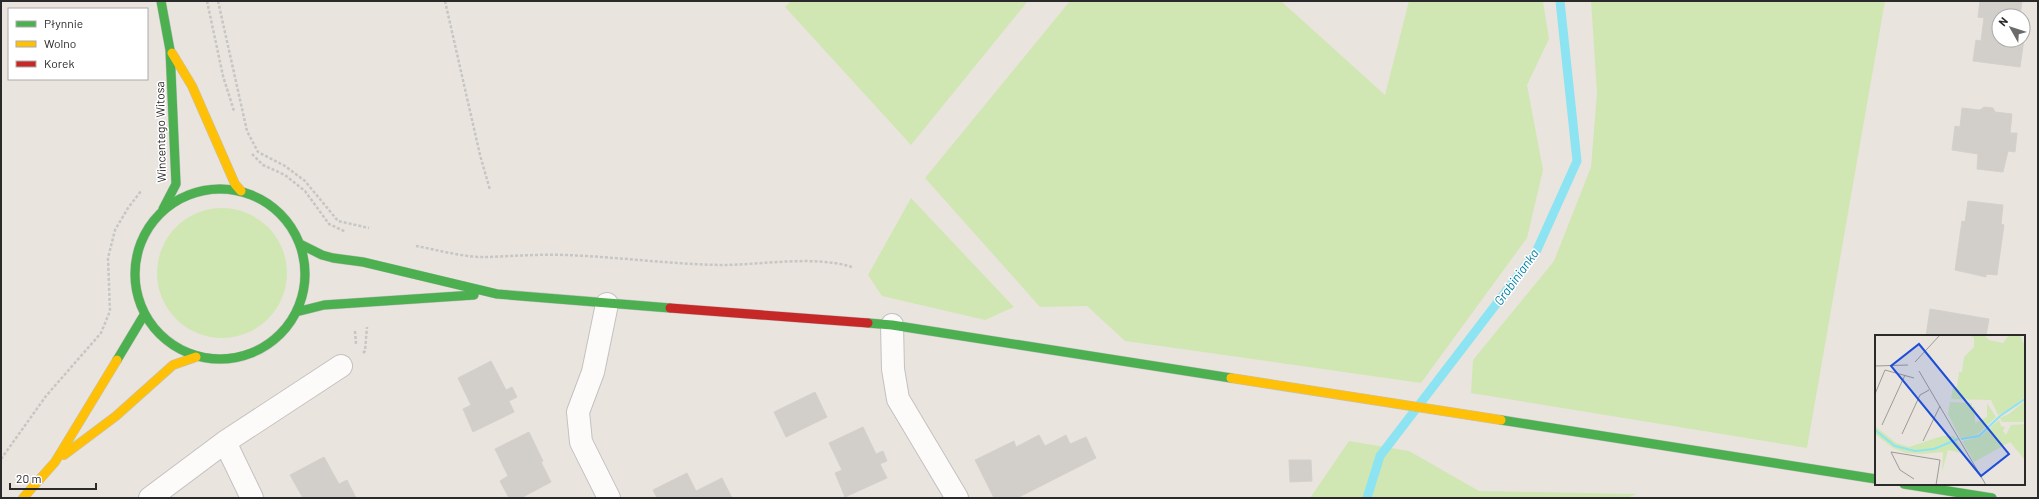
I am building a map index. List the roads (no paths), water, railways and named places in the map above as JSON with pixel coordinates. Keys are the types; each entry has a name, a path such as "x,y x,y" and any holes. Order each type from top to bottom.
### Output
{"street":[{"name":"Wincentego Witosa","path":"161,1 170,50 176,184 162,211"},
{"name":"Wincentego Witosa","path":"170,50 192,86 236,184 241,191"},
{"path":"220,188 241,191 266,202 286,220 300,244 305,266 304,290 296,312 279,336 254,352 225,360 196,356 175,348 157,333 144,315 135,288 135,260 144,233 162,211 179,199 199,191 220,188"},
{"path":"300,244 322,255 333,258 363,262 498,294 607,304 629,303 892,325 1514,421 1875,479"},
{"path":"296,312 324,305 498,294"},
{"path":"607,304 593,372 578,412 581,442 609,498"},
{"path":"23,498 55,462 144,315"},
{"path":"892,325 893,369 898,399 957,498"},
{"path":"55,462 116,416 173,366 196,356"},
{"path":"150,498 225,442 341,366"},
{"path":"225,442 252,498"},
{"path":"1910,485 1992,498"}],"waterway":[{"name":"Grabinianka","path":"1367,498 1380,456 1536,252 1577,161 1560,1"}]}
